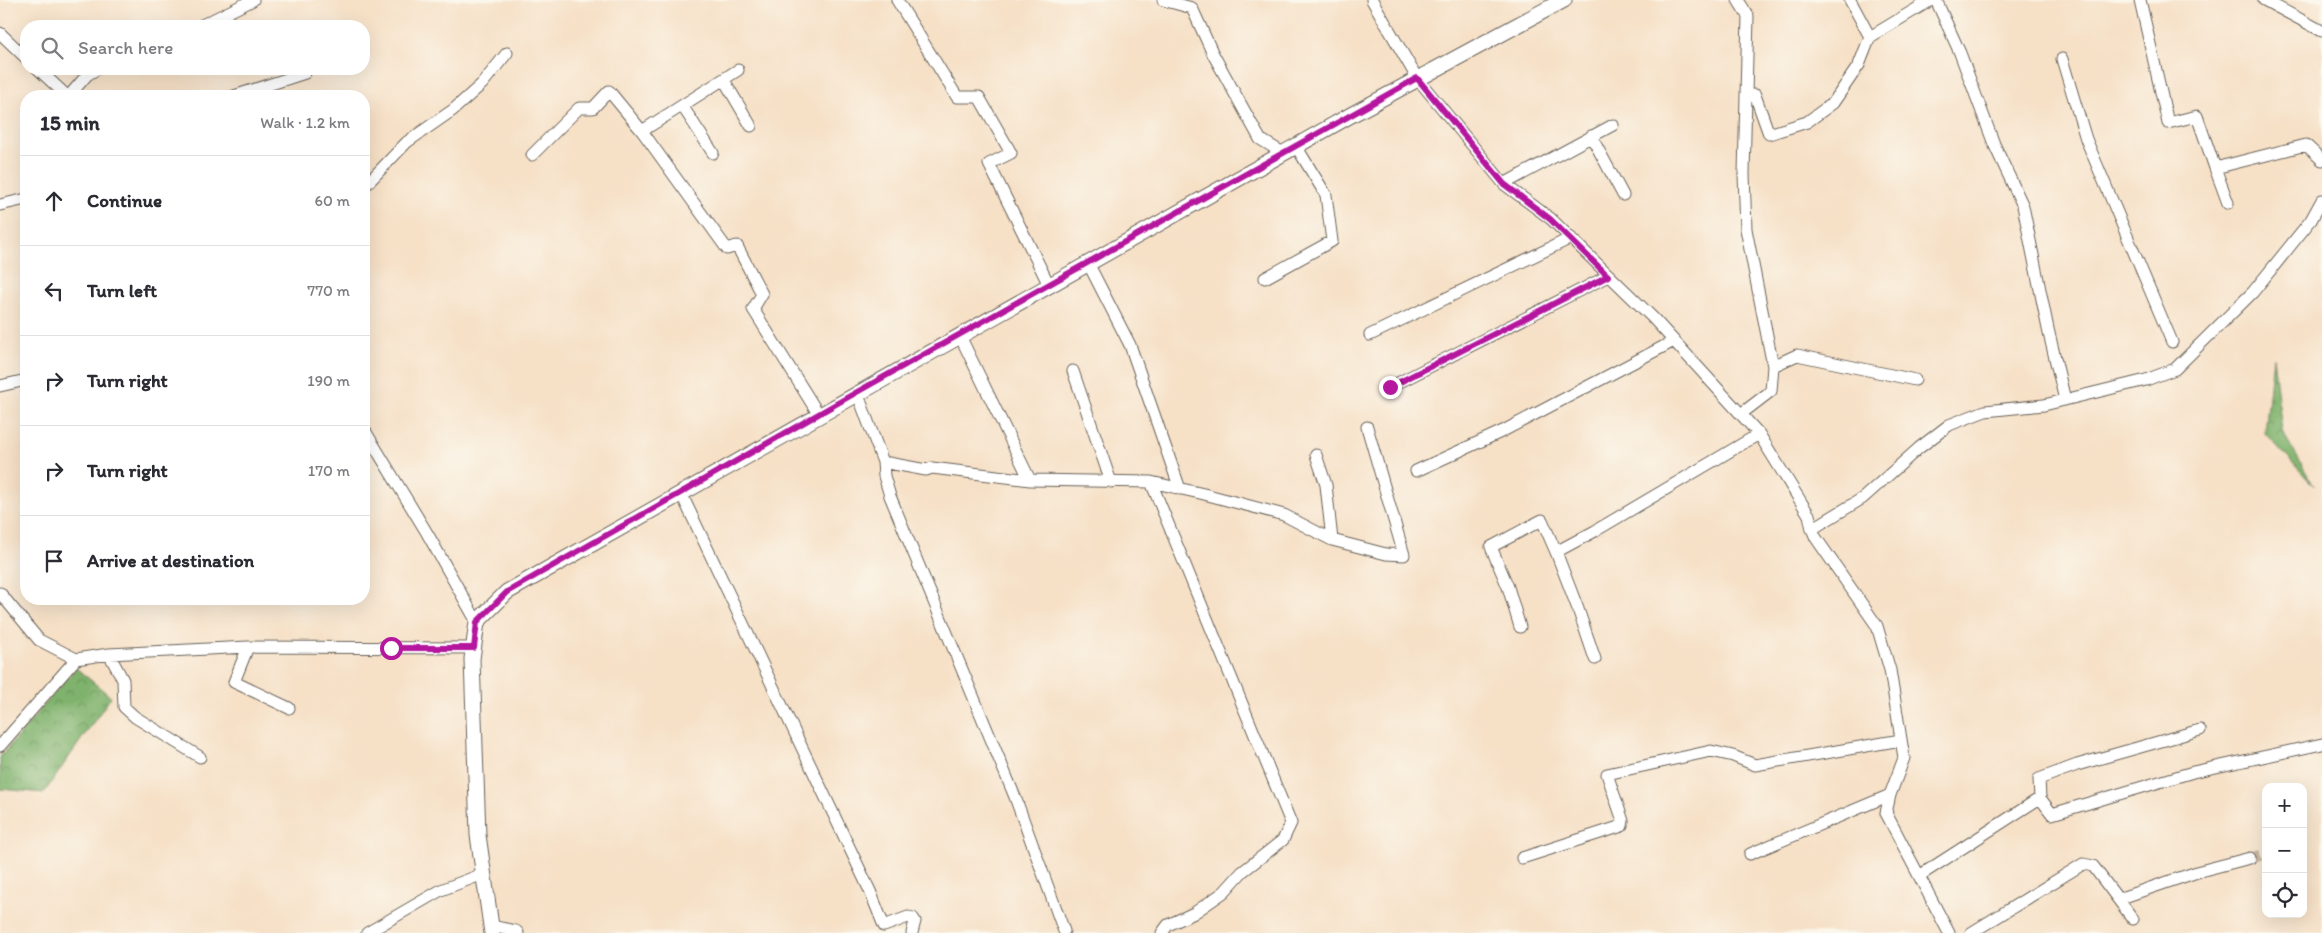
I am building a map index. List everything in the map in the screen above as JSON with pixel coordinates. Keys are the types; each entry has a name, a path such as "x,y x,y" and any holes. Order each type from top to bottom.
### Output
{"main road":[{"path":"491,929 478,835 474,648 477,622 507,592 819,416 857,392 960,336 1417,78 1564,0"}],"street":[{"path":"212,20 253,0"},
{"path":"897,0 957,97 979,97 1011,153 989,164 1049,285"},
{"path":"1163,0 1192,8 1213,54 1260,139 1289,150 1326,195 1332,241 1265,278"},
{"path":"1372,0 1417,78 1504,184 1550,219 1571,238 1674,341 1759,434 1809,516 1812,529 1877,626 1890,670 1904,758 1890,795 1886,813 1949,933"},
{"path":"1738,0 1748,16 1744,174 1746,229 1773,366 1771,391 1741,414"},
{"path":"1850,0 1870,37"},
{"path":"1746,96 1755,95 1769,134 1807,122 1833,103 1859,65 1870,37 1931,0"},
{"path":"1936,0 1960,53 1994,144 2024,206 2048,330 2066,400"},
{"path":"2140,0 2168,123 2197,116 2228,202"},
{"path":"2268,1 2322,31"},
{"path":"0,34 20,52"},
{"path":"370,181 407,142 453,110 482,84 507,52"},
{"path":"2062,59 2086,139 2172,342"},
{"path":"642,131 683,107 738,70"},
{"path":"45,75 61,90"},
{"path":"73,90 87,75"},
{"path":"252,90 296,75"},
{"path":"724,80 751,126"},
{"path":"532,155 578,108 593,108 609,91 642,131 727,249 736,246 762,294 753,309 819,416"},
{"path":"683,107 713,153"},
{"path":"1504,184 1613,125"},
{"path":"1591,136 1623,195"},
{"path":"2215,168 2306,145 2322,160"},
{"path":"0,204 20,200"},
{"path":"1812,529 1863,498 1919,448 1949,425 1985,411 2044,406 2146,380 2175,369 2253,292 2311,220 2322,200"},
{"path":"1370,335 1571,238"},
{"path":"1088,263 1130,345 1180,489"},
{"path":"1390,387 1608,276"},
{"path":"960,336 1030,480"},
{"path":"1416,471 1519,423 1674,341"},
{"path":"1773,366 1797,355 1915,380"},
{"path":"1073,371 1111,482"},
{"path":"0,386 20,381"},
{"path":"857,392 883,462 884,476 890,496 1015,797 1064,931"},
{"path":"883,462 926,470 932,468 1030,480 1151,482 1284,515 1332,540 1386,554 1404,555 1367,427"},
{"path":"1556,552 1759,434"},
{"path":"370,439 427,533 477,622"},
{"path":"1316,455 1326,485 1332,540"},
{"path":"1151,482 1291,823 1283,840 1242,872 1224,892 1194,913 1168,926 1162,933"},
{"path":"681,493 870,891 884,926 908,917 913,918 915,921 912,933"},
{"path":"1520,627 1508,587 1491,547 1542,520 1578,609 1595,659"},
{"path":"0,593 39,640 76,658 109,654 248,647 474,648"},
{"path":"248,647 234,682 289,708"},
{"path":"109,654 123,680 124,707 135,717 200,757"},
{"path":"0,746 76,658"},
{"path":"2200,730 2077,765 2039,778 2040,798 2052,814 2193,772 2322,744"},
{"path":"1522,858 1622,826 1623,821 1607,774 1711,751 1733,756 1755,766 1901,740"},
{"path":"1750,854 1890,795"},
{"path":"1919,876 2040,798"},
{"path":"2118,899 2250,858"},
{"path":"1971,933 2083,864 2093,866 2133,920"},
{"path":"367,933 440,890 483,874"},
{"path":"491,929 516,931 518,933"}],"green space":[{"path":"2273,357 2282,431 2314,486 2265,433"},
{"path":"76,668 111,697 44,793 0,789 0,757"}],"tunnel":[{"path":"2250,858 2262,855"}],"route":[{"path":"391,648 474,648 477,622 507,592 526,580 1417,78 1504,184 1550,219 1608,276 1390,387"}]}
